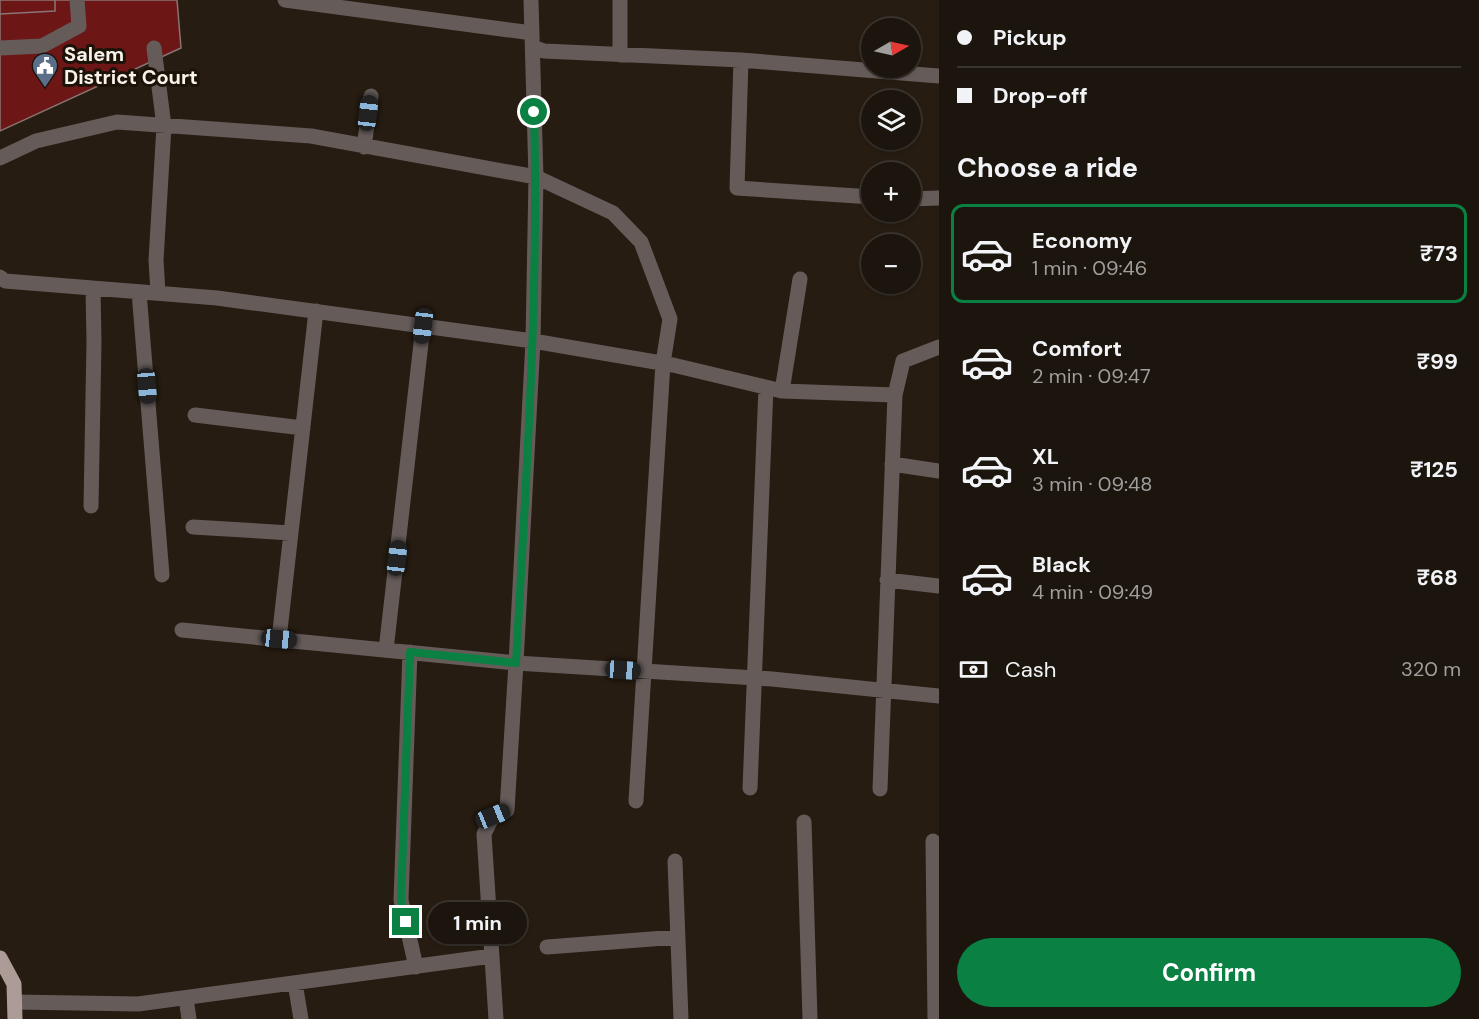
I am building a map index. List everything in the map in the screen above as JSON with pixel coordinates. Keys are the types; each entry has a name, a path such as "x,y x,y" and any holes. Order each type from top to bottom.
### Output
{"main road":[{"path":"0,958 14,984 15,1019"}],"street":[{"path":"0,48 42,46 79,26 77,0"},
{"path":"285,0 532,40 544,51 741,60 939,76"},
{"path":"496,1019 484,834 493,816 507,810 516,663 533,341 536,177 531,0"},
{"path":"620,0 620,55"},
{"path":"154,48 164,126 156,260 158,293"},
{"path":"741,60 737,188 861,196"},
{"path":"364,147 371,96"},
{"path":"0,158 36,141 117,122 311,136 536,177 613,213 641,242 670,319 663,363 636,801"},
{"path":"921,199 939,198"},
{"path":"0,277 5,281 217,298 533,341 663,363 782,391 895,395"},
{"path":"782,391 800,279"},
{"path":"91,506 93,288"},
{"path":"139,292 162,575"},
{"path":"279,639 316,311"},
{"path":"386,650 423,326"},
{"path":"880,789 895,395 903,361 939,347"},
{"path":"750,788 766,387"},
{"path":"195,415 303,428"},
{"path":"892,464 939,471"},
{"path":"194,527 291,533"},
{"path":"888,580 939,586"},
{"path":"182,630 516,663 755,678 939,696"},
{"path":"410,652 401,900 416,967"},
{"path":"804,822 810,1019"},
{"path":"933,841 935,1019"},
{"path":"675,861 681,1019"},
{"path":"547,946 678,936"},
{"path":"15,1002 138,1004 492,956"},
{"path":"295,983 301,1019"},
{"path":"186,998 189,1019"}],"building":[{"name":"Salem District Court","path":"0,0 177,0 181,48 0,131"},
{"path":"0,0 55,0 55,11 0,14"}],"place":[{"name":"Salem District Court","path":"45,89"}],"route":[{"path":"406,922 401,900 410,652 516,663 533,341 536,177 534,112"}]}
